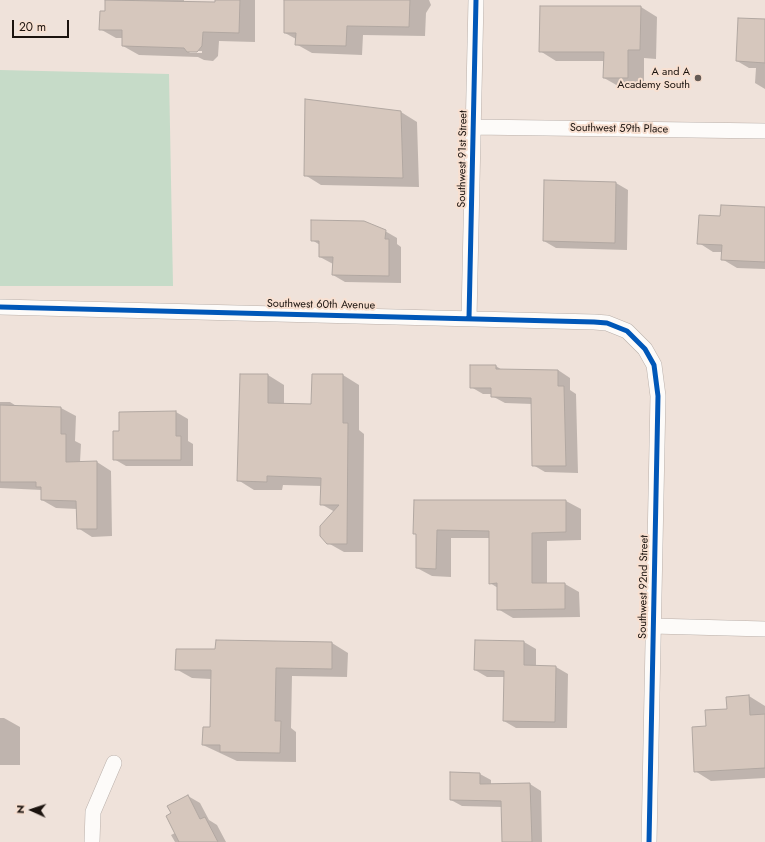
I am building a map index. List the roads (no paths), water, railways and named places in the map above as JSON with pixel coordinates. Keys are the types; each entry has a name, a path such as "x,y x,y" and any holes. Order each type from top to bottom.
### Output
{"street":[{"name":"Southwest 91st Street","path":"469,318 476,0"},
{"name":"Southwest 59th Place","path":"473,127 765,130"},
{"name":"Southwest 60th Avenue","path":"0,307 469,318 607,323 627,331 637,339"},
{"name":"Southwest 92nd Street","path":"637,339 654,364 658,379 649,842"},
{"path":"653,626 765,629"},
{"path":"92,842 93,812 114,763"}],"place":[{"name":"A and A Academy South","path":"698,78"}]}
